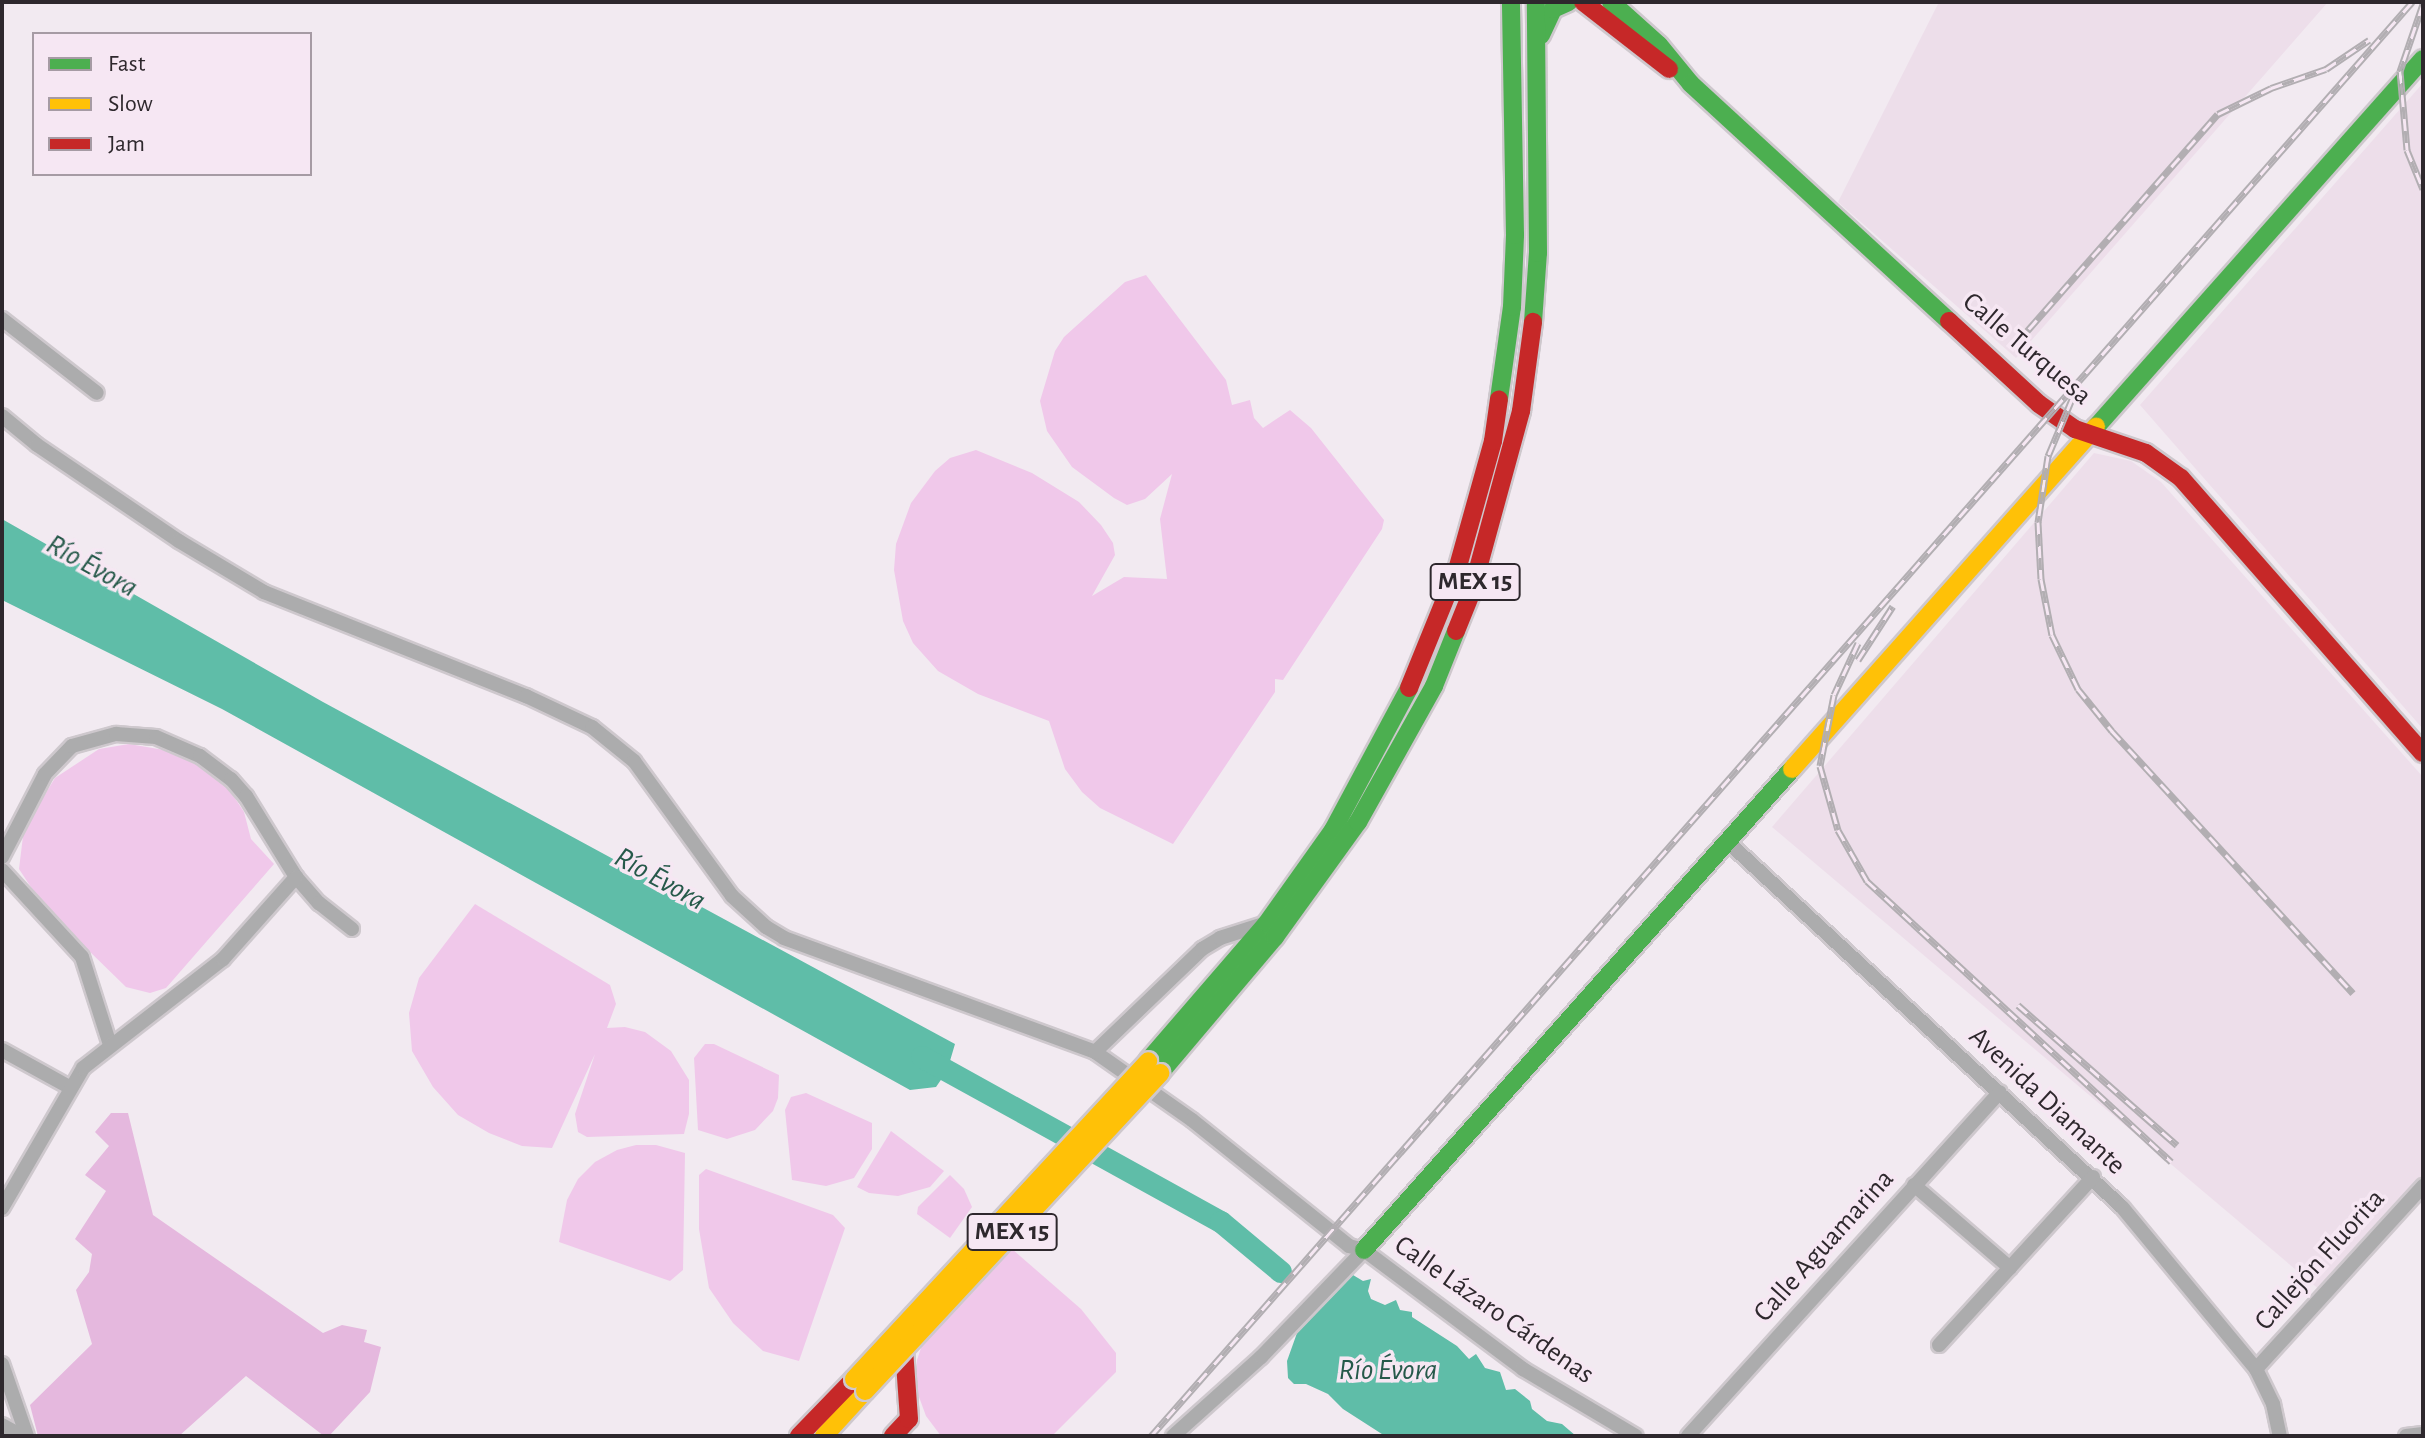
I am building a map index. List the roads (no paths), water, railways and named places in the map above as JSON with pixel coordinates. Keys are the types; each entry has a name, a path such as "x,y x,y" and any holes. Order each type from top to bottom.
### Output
{"main road":[{"name":"MEX 15","path":"799,1436 904,1349 1154,1067 1267,923 1333,830 1403,704 1444,606 1479,498 1500,407 1512,307 1515,235 1511,2"},
{"name":"MEX 15","path":"824,1436 860,1385 1275,937 1338,852 1399,752 1458,628 1499,499 1527,373 1538,253 1536,2"},
{"path":"1536,59 1546,18 1553,9 1569,2"},
{"name":"Calle Turquesa","path":"1582,2 1691,84 2039,404 2090,435 2146,453 2181,478 2423,753"},
{"name":"Calle Turquesa","path":"1611,2 1659,45 1691,84"},
{"path":"1364,1250 2423,59"},
{"path":"893,1436 909,1419 904,1349"}],"street":[{"path":"2,319 97,393"},
{"name":"Calle Lázaro Cárdenas","path":"2,416 37,445 179,541 264,592 512,691 592,727 634,761 732,896 756,920 784,938 1095,1052 1192,1120 1349,1246 1364,1250 1523,1369 1636,1436"},
{"path":"2,857 32,795 60,757 85,740 133,734 173,743 217,766 246,796 296,877 319,903 352,929"},
{"name":"Avenida Diamante","path":"1729,843 2093,1177 2256,1369 2273,1404 2280,1436"},
{"path":"2,870 82,957 110,1045"},
{"path":"2,1208 69,1087 83,1068 223,959 296,877"},
{"path":"1095,1052 1202,949 1220,938 1267,923"},
{"path":"2,1050 69,1087"},
{"name":"Calle Aguamarina","path":"1688,1436 2000,1092"},
{"path":"1939,1345 2093,1177"},
{"path":"1914,1185 2010,1268"},
{"name":"Callejón Fluorita","path":"2256,1369 2423,1186"},
{"path":"1173,1436 1261,1357 1364,1250"},
{"path":"3,1366 24,1436"},
{"path":"2,1425 24,1436"},
{"path":"2406,1436 2423,1434"}],"water":[{"name":"Río Évora","path":"2,519 323,702 955,1044 947,1071 936,1087 910,1090 222,709 2,600"},
{"name":"Río Évora","path":"1353,1275 1363,1281 1371,1279 1368,1291 1371,1299 1385,1305 1396,1300 1400,1310 1412,1312 1412,1317 1457,1346 1469,1359 1476,1354 1485,1368 1500,1372 1506,1390 1515,1389 1547,1421 1562,1424 1576,1436 1385,1436 1343,1409 1328,1394 1306,1384 1294,1384 1288,1378 1287,1361 1297,1333"}],"waterway":[{"name":"Río Évora","path":"922,1057 1221,1222 1281,1272"}],"railway":[{"path":"1151,1436 2412,2"},
{"path":"2423,4 2400,71 2407,150 2423,189"},
{"path":"2013,347 2218,114 2271,88 2326,69 2369,40"},
{"path":"2072,399 2048,456 2038,522 2041,579 2052,635 2078,689 2112,731 2353,993"},
{"path":"1858,660 1893,606"},
{"path":"1858,643 1834,695 1820,766 1838,830 1867,881 2171,1162"},
{"path":"2018,1005 2177,1145"}]}
